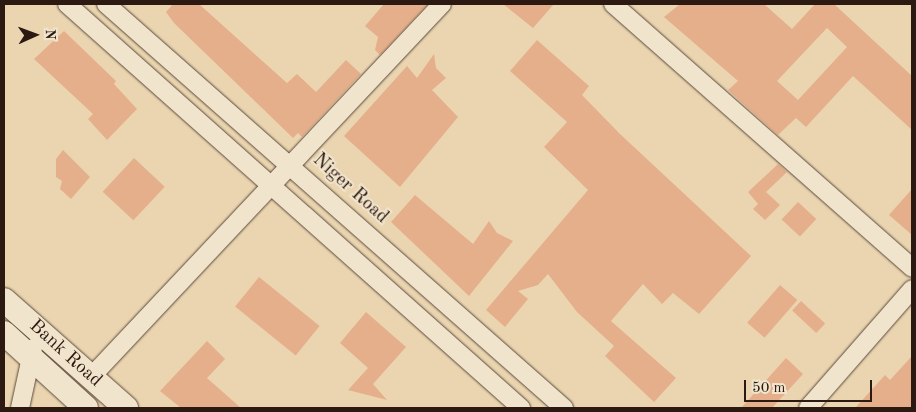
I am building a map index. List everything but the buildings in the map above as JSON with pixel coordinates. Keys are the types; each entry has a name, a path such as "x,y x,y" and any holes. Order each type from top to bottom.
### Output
{"street":[{"name":"Niger Road","path":"106,4 564,408"},
{"path":"92,377 292,167 442,4"},
{"path":"613,4 912,268"},
{"path":"70,5 521,408"},
{"path":"808,408 912,289"},
{"name":"Bank Road","path":"4,300 126,408"},
{"name":"Bank Road","path":"4,333 86,408"},
{"path":"20,408 29,354 43,334"}]}
